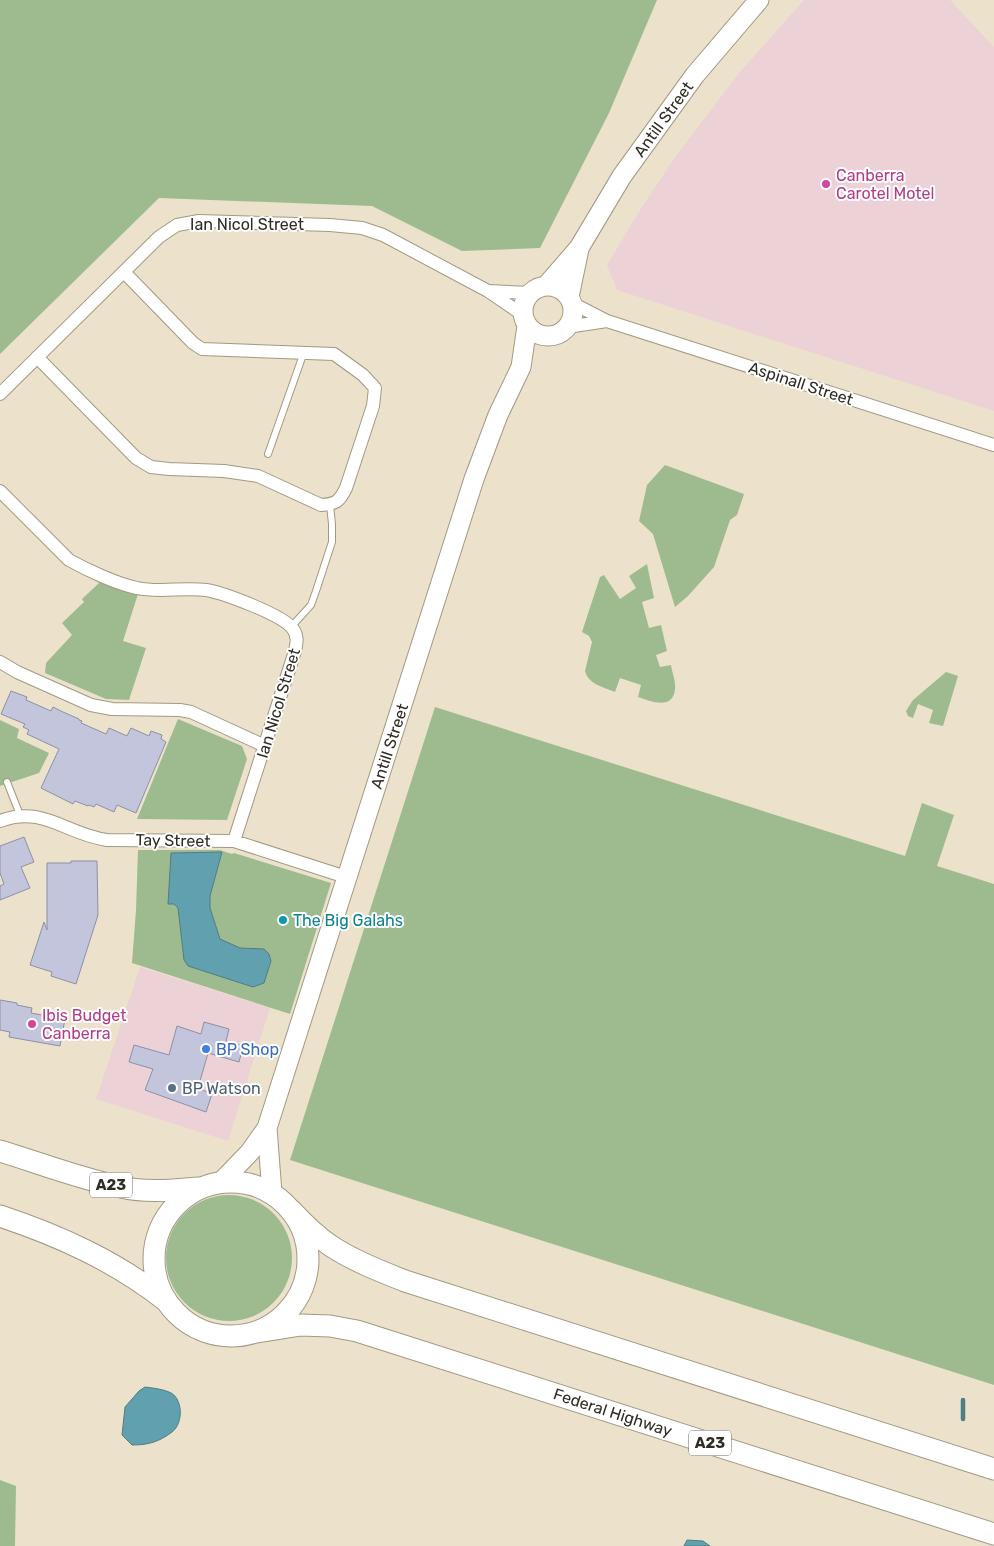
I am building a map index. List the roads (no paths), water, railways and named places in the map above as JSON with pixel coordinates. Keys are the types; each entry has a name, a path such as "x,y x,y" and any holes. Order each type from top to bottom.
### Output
{"highway":[{"name":"A23","path":"0,1151 122,1188 165,1191 200,1187 221,1182 248,1183 272,1193 310,1230 330,1246 378,1271 994,1469"},
{"name":"A23","path":"200,1187 177,1202 168,1213 156,1237 153,1262 155,1276 167,1302 186,1321 208,1333 234,1336 257,1332 287,1313 298,1297 305,1281 308,1264 307,1246 298,1221 291,1210"},
{"name":"A23","path":"0,1216 49,1233 106,1260 147,1286 167,1302"},
{"name":"Federal Highway","path":"257,1332 301,1325 330,1326 357,1331 994,1534"}],"main road":[{"name":"Antill Street","path":"538,290 579,248 622,176 644,145 695,75 759,0"},
{"name":"Antill Street","path":"570,300 579,248"},
{"path":"559,288 570,300 573,311 572,320 560,331 538,334 525,321 523,307 538,290 559,288"},
{"name":"Antill Street","path":"221,1182 250,1152 267,1128 474,479 498,415 521,367 525,321"},
{"name":"Antill Street","path":"521,367 560,331"},
{"name":"Antill Street","path":"267,1128 272,1193"}],"street":[{"name":"Ian Nicol Street","path":"0,394 159,237 177,225 199,221 330,225 362,228 383,235 488,291 525,321"},
{"path":"37,357 136,458 151,466 169,469 224,471 258,476 320,506 330,505 340,500 346,488 373,406 376,388 334,354 202,349 193,343 124,272"},
{"name":"Ian Nicol Street","path":"488,291 538,290"},
{"name":"Aspinall Street","path":"570,300 608,321 994,445"},
{"name":"Aspinall Street","path":"560,331 608,321"},
{"name":"Ian Nicol Street","path":"0,491 69,560 81,567 135,588 154,590 194,589 217,593 277,617 291,627 297,638 295,651 234,841"},
{"path":"1,666 91,705 112,709 180,710 191,712 265,746"},
{"name":"Tay Street","path":"0,821 20,815 39,816 89,837 107,840 234,841 346,877"}],"lane":[{"path":"268,454 304,352"},
{"path":"291,627 311,605 332,542 330,505"},
{"path":"8,782 20,815"}],"water":[{"path":"222,852 210,896 210,908 220,939 240,948 264,949 269,954 271,961 264,983 253,987 188,966 184,960 178,908 174,904 168,904 171,853"},
{"path":"145,1387 163,1390 174,1395 179,1404 179,1423 172,1432 158,1441 132,1445 122,1435 125,1407"},
{"path":"687,1540 703,1541 710,1546 684,1546"}],"waterway":[{"path":"963,1400 963,1419"}],"place":[{"name":"Canberra Carotel Motel","path":"826,184"},
{"name":"The Big Galahs","path":"283,920"},
{"name":"Ibis Budget Canberra","path":"32,1024"},
{"name":"BP Shop","path":"206,1049"},
{"name":"BP Watson","path":"172,1088"}]}
